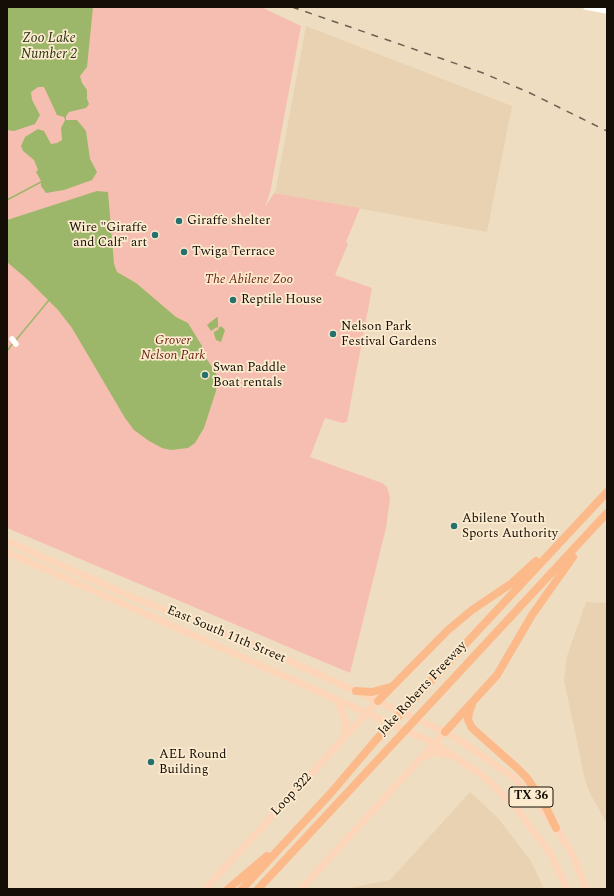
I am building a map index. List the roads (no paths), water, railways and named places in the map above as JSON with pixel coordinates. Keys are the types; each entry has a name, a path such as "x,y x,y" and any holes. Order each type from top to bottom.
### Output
{"highway":[{"name":"Jake Roberts Freeway","path":"242,889 330,794 375,741 607,492"},
{"name":"Jake Roberts Freeway","path":"258,889 604,515"},
{"path":"445,732 497,675 551,586 604,515"},
{"path":"378,701 448,630 472,610 512,583 584,517"},
{"path":"356,691 372,692 391,687"},
{"path":"474,700 469,712 468,720 472,728 527,778 544,803 556,828"},
{"path":"228,889 296,830"}],"main road":[{"name":"East South 11th Street","path":"7,541 132,597 248,642 445,732"},
{"name":"East South 11th Street","path":"7,552 434,743"},
{"path":"337,700 346,722 343,739"},
{"name":"Loop 322","path":"205,889 378,701"},
{"path":"301,889 445,732"},
{"name":"TX 36","path":"445,732 487,758 514,778 556,828 572,855 586,889"},
{"name":"TX 36","path":"434,743 482,775 514,804 550,853 568,889"},
{"path":"420,759 435,752 456,757"}],"street":[{"path":"586,7 607,11"},
{"path":"12,339 16,344"}],"water":[{"name":"Zoo Lake Number 2","path":"7,7 93,7 87,67 80,76 82,83 87,90 87,99 89,104 86,108 69,112 66,116 66,120 77,120 86,131 90,159 97,172 92,180 64,190 46,193 41,186 41,181 36,172 38,170 34,160 23,151 21,146 25,137 38,129 44,131 51,144 57,143 62,140 61,128 65,120 64,117 57,115 44,87 38,87 31,92 32,100 40,115 35,124 14,131 7,130"},
{"path":"97,191 108,192 114,264 117,272 136,283 176,317 188,323 202,346 206,358 216,373 218,379 216,391 204,428 195,443 188,448 171,450 162,448 134,430 125,418 72,328 58,310 28,280 7,262 7,220"},
{"path":"217,317 218,327 219,328 221,326 225,330 221,342 216,340 214,334 214,332 219,329 217,327 211,331 207,325"}],"waterway":[{"path":"7,200 41,182"},
{"path":"16,340 49,300"},
{"path":"7,351 13,343"}],"railway":[{"path":"292,7 483,73 530,93 607,131"}],"place":[{"name":"Giraffe shelter","path":"179,221"},
{"name":"Wire \"Giraffe and Calf\" art","path":"155,235"},
{"name":"Twiga Terrace","path":"184,252"},
{"name":"Reptile House","path":"233,300"},
{"name":"Nelson Park Festival Gardens","path":"333,334"},
{"name":"Swan Paddle Boat rentals","path":"205,375"},
{"name":"Abilene Youth Sports Authority","path":"454,526"},
{"name":"AEL Round Building","path":"151,762"}],"park label":[{"name":"The Abilene Zoo","path":"249,280"},
{"name":"Grover Nelson Park","path":"173,348"}]}
